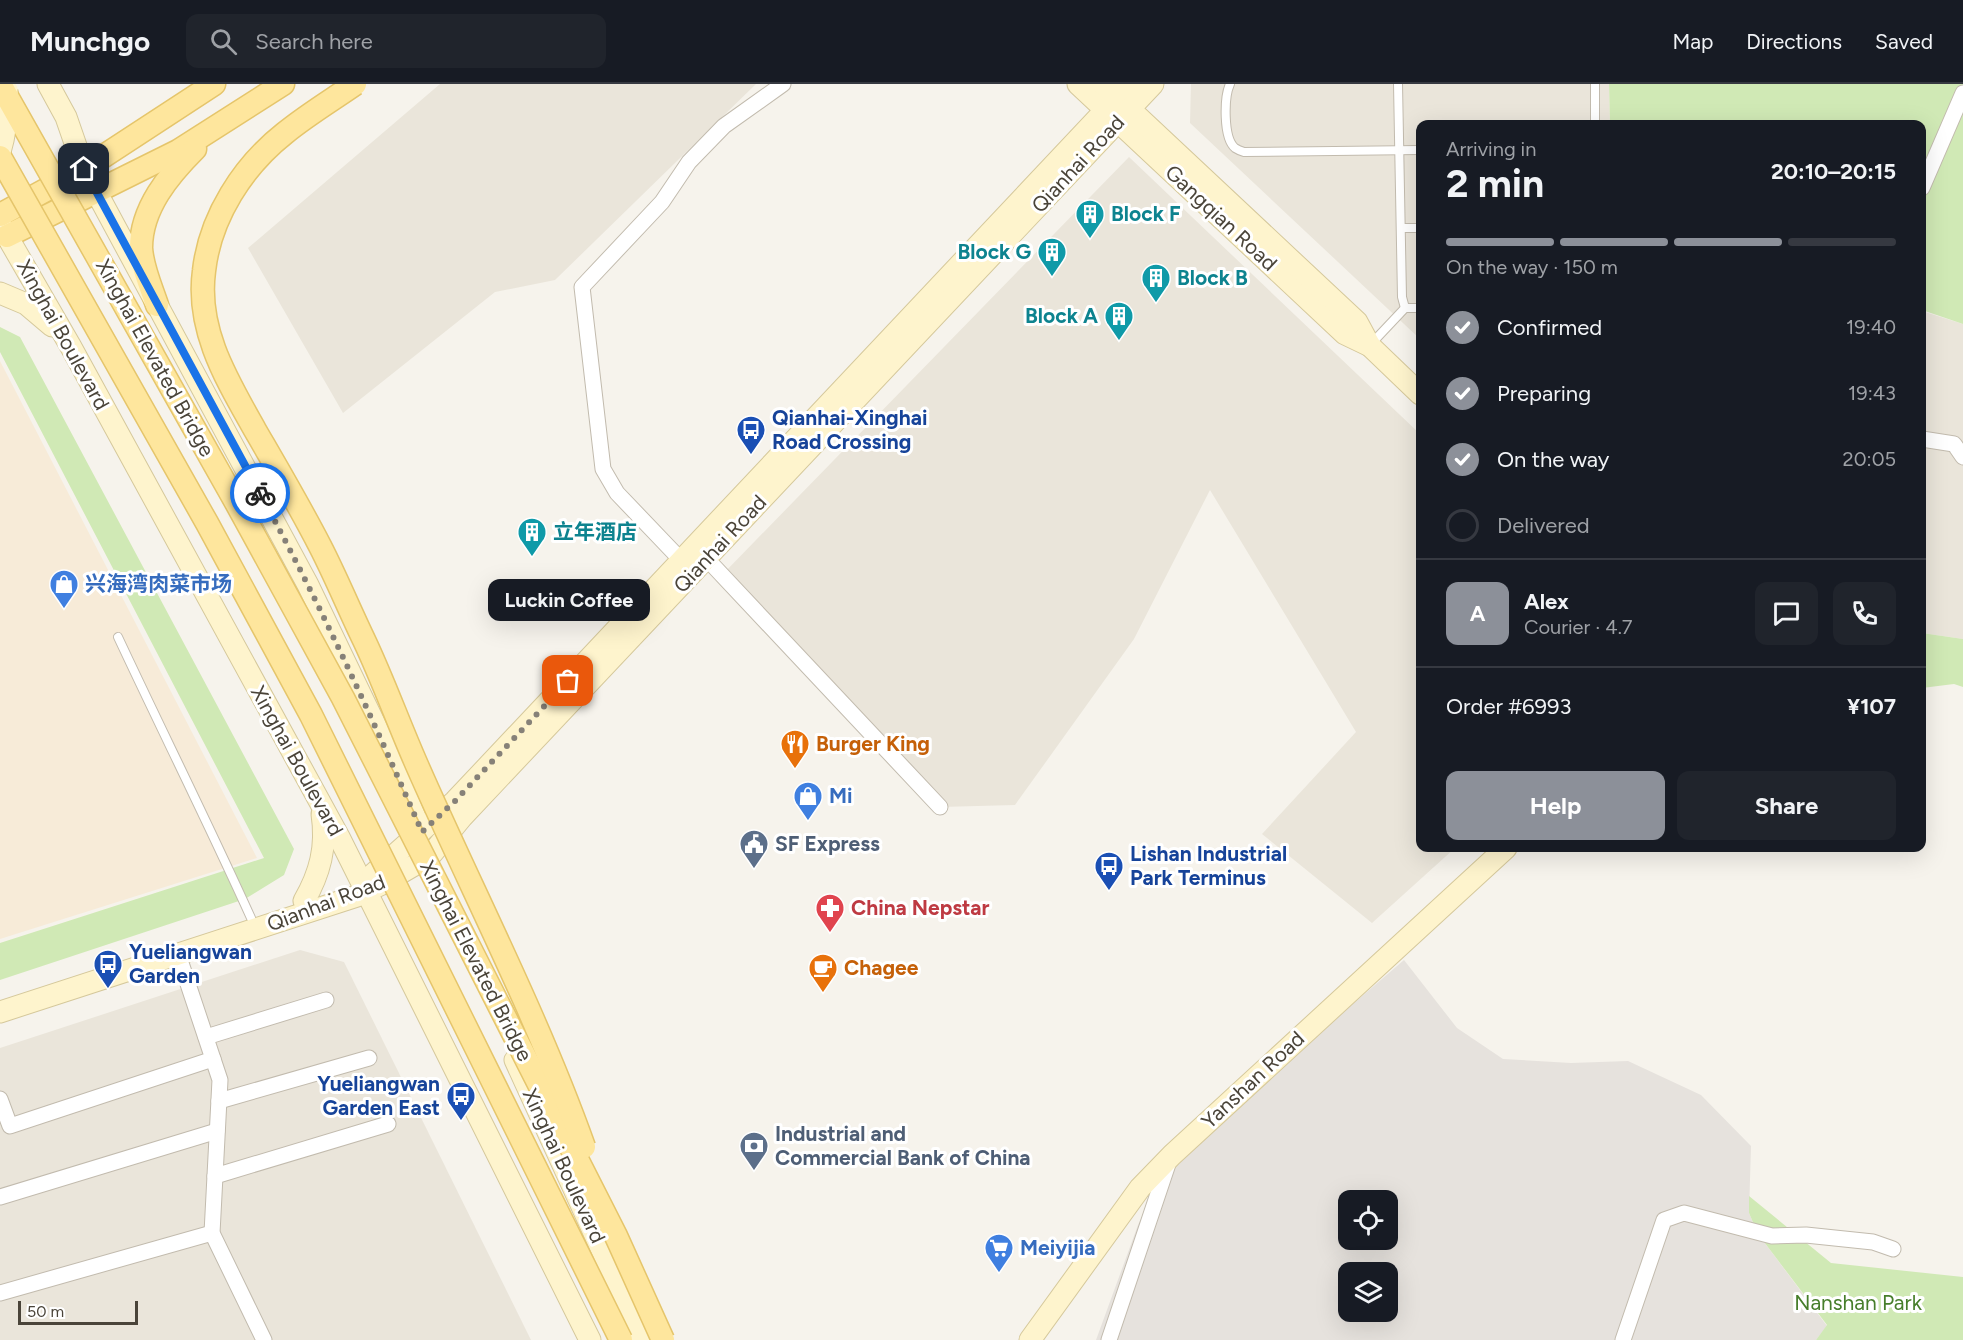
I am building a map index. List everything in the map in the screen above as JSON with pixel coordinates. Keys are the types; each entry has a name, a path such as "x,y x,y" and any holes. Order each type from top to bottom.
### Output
{"main road":[{"name":"Xinghai Elevated Bridge","path":"0,84 233,496 343,698 616,1236 663,1340"},
{"path":"2,229 84,169 214,84"},
{"path":"2,229 96,191 178,151 283,84"},
{"path":"355,84 284,134 258,159 228,200 209,241 202,295 206,323 223,372 320,547 369,651 416,763 562,1084 616,1236"},
{"path":"157,305 145,269 141,248 143,231 150,209 176,168 228,120"},
{"name":"Xinghai Elevated Bridge","path":"0,157 207,523 311,715 621,1340"}],"street":[{"path":"0,152 5,135 8,106 7,84"},
{"name":"Xinghai Boulevard","path":"48,84 66,117 84,169 289,547 324,616 382,739 422,832 511,1051 644,1340"},
{"path":"681,560 617,493 603,469 582,287 662,201 689,162 724,126 783,84"},
{"name":"Gangqian Road","path":"1078,84 1117,101 1346,334 1370,346 1416,390"},
{"name":"Qianhai Road","path":"0,999 304,901 364,887 374,873 455,801 1117,101 1153,84"},
{"path":"1926,179 1963,93"},
{"name":"Qianhai Road","path":"0,1012 178,954 364,887 430,856 462,817 706,558 1117,101"},
{"name":"Xinghai Boulevard","path":"2,229 71,347 320,802 590,1340"},
{"path":"0,293 26,304 47,321 71,347"},
{"path":"1926,440 1954,444 1963,457"},
{"path":"706,558 940,807"},
{"path":"304,901 315,881 322,858 324,842 320,802"},
{"name":"Yanshan Road","path":"1030,1340 1140,1188 1172,1155 1502,852"},
{"path":"178,954 220,1080 212,1233 264,1340"},
{"path":"206,1037 326,1000"},
{"path":"219,1101 369,1058"},
{"path":"0,1099 10,1126 213,1059"},
{"path":"215,1176 388,1124"},
{"path":"0,1197 217,1131"},
{"path":"1109,1340 1172,1155"},
{"path":"1623,1340 1664,1220 1684,1213 1772,1236 1806,1235 1873,1242 1893,1248"},
{"path":"0,1293 212,1233"}],"lane":[{"path":"1230,84 1227,93 1227,132 1235,148 1244,152 1416,150"},
{"path":"1398,84 1402,297 1405,308"},
{"path":"1595,84 1595,120"},
{"path":"1401,228 1416,228"},
{"path":"1370,346 1405,308 1416,308"},
{"path":"118,637 251,918"}],"shaded area":[{"path":"440,84 756,84 555,280 495,292 343,413 248,248"},
{"path":"1191,84 1609,84 1610,120 1416,120 1416,335 1190,123"},
{"path":"1129,157 1416,430 1416,852 1451,852 1372,923 1262,834 1356,732 1210,490 1134,639 1015,805 940,807 722,575"},
{"path":"1926,312 1963,324 1963,639 1926,634"},
{"name":"兴海湾肉菜市场","path":"0,361 257,858 0,939"},
{"name":"Yueliangwan Garden","path":"300,950 344,962 531,1340 0,1340 0,1048"},
{"path":"1404,960 1457,1028 1503,1059 1571,1063 1628,1061 1701,1095 1751,1146 1749,1213 1758,1234 1827,1326 1816,1340 1096,1340 1138,1225 1157,1185 1281,1066"}],"green space":[{"path":"1609,84 1963,84 1963,324 1926,311 1926,120 1610,120"},
{"path":"0,327 20,337 294,849 284,875 245,899 0,980 0,943 264,858 0,352"},
{"path":"1926,634 1963,639 1963,687 1954,684 1926,688"},
{"name":"Nanshan Park","path":"1749,1196 1831,1263 1963,1277 1963,1340 1816,1340 1827,1325 1758,1234 1749,1213"}],"way so far":[{"path":"260,493 357,684 422,832 455,801 568,681"}],"place":[{"name":"Block F","path":"1090,240"},
{"name":"Block G","path":"1052,278"},
{"name":"Block B","path":"1156,304"},
{"name":"Block A","path":"1119,342"},
{"name":"Qianhai-Xinghai Road Crossing","path":"751,456"},
{"name":"立年酒店","path":"532,558"},
{"name":"兴海湾肉菜市场","path":"64,610"},
{"name":"Luckin Coffee","path":"568,681"},
{"name":"Burger King","path":"795,770"},
{"name":"Mi","path":"808,822"},
{"name":"SF Express","path":"754,870"},
{"name":"Lishan Industrial Park Terminus","path":"1109,892"},
{"name":"China Nepstar","path":"830,934"},
{"name":"Yueliangwan Garden","path":"108,990"},
{"name":"Chagee","path":"823,994"},
{"name":"Yueliangwan Garden East","path":"461,1122"},
{"name":"Industrial and Commercial Bank of China","path":"754,1172"},
{"name":"Meiyijia","path":"999,1274"}],"route":[{"path":"84,169 260,493"}]}
